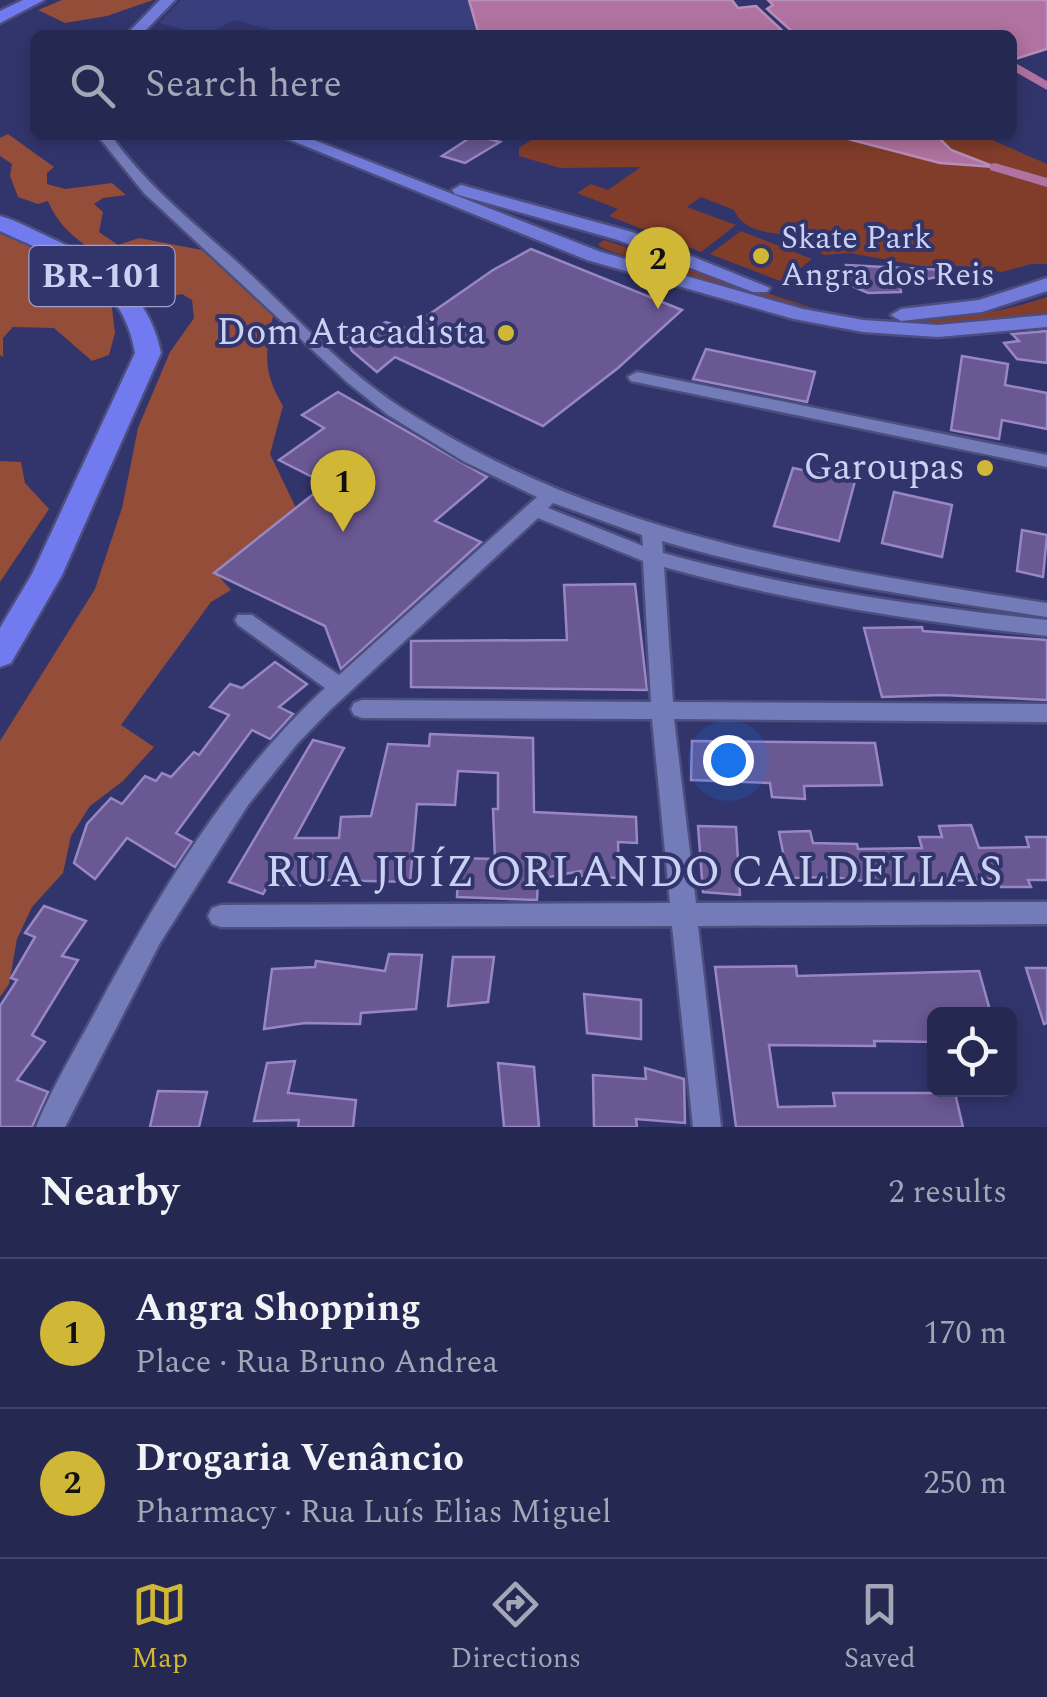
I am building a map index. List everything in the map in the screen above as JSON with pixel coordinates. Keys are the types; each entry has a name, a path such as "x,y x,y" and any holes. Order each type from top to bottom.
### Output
{"highway":[{"path":"0,18 36,0"},
{"name":"BR-101","path":"0,223 114,283 148,330 148,353 47,575 0,655"}],"main road":[{"path":"144,29 168,0"},
{"path":"299,140 594,256 801,315 863,326 938,331 1047,321"},
{"path":"329,140 444,185 625,236 810,305 865,313 946,312 994,303 1047,284"},
{"path":"506,222 534,228 549,224 548,216 528,206"},
{"path":"594,256 583,246 585,238 598,234 625,236"}],"street":[{"path":"107,140 160,197 353,380 396,412 590,535 1047,610"},
{"path":"638,377 1047,460"},
{"path":"50,1127 167,906 198,856 273,755 340,688 543,502"},
{"path":"652,546 833,598 1047,628"},
{"path":"652,546 662,709 707,1127"},
{"path":"244,620 340,688"},
{"path":"362,710 1047,714"},
{"name":"RUA JUÍZ ORLANDO CALDELLAS","path":"221,916 1047,914"}],"shaded area":[{"path":"62,0 153,0 107,16 65,23 38,10"},
{"path":"181,0 469,0 478,30 272,30 234,20 215,30 185,30 159,23"},
{"path":"469,0 732,0 738,8 756,6 782,30 478,30"},
{"path":"768,0 1047,0 1047,49 1017,58 1017,30 790,30 767,9 773,5"},
{"path":"8,134 54,167 47,173 47,184 65,189 112,183 126,195 103,198 94,204 103,212 99,232 118,245 139,238 202,250 274,311 267,360 271,381 283,406 270,454 296,508 215,572 231,590 211,602 121,725 154,747 123,781 90,806 71,836 63,873 32,907 17,939 9,984 0,997 0,741 95,589 122,508 138,428 170,352 194,318 192,300 182,294 169,297 155,288 166,277 97,252 68,231 48,201 38,204 18,197 10,176 12,164 0,156 0,138"},
{"path":"531,140 852,140 940,163 990,165 951,150 941,140 992,140 1047,164 1047,264 1002,272 965,266 921,266 850,253 824,255 796,237 756,229 734,210 701,197 687,207 736,225 701,252 609,216 618,209 577,193 591,184 608,190 641,167 560,168 519,156 519,148"},
{"path":"852,140 941,140 951,150 995,167 940,163"},
{"path":"0,227 111,300 115,333 109,355 92,361 54,328 13,327 3,338 3,357 0,355"},
{"name":"Skate Park Angra dos Reis","path":"741,231 812,259 783,282 710,254"},
{"path":"604,240 819,310 675,273 602,248 598,244"},
{"path":"1047,297 1047,315 930,325 864,318 957,317"},
{"path":"0,461 21,462 25,483 49,509 0,582"}],"building":[{"path":"466,140 500,142 465,163 442,156"},
{"name":"Dom Atacadista","path":"531,249 682,310 618,368 543,426 395,357 377,372 352,351 346,338 386,322 408,329 493,270"},
{"path":"846,265 943,270 943,276 900,284 901,292 868,293 850,285"},
{"path":"1047,331 1047,363 1017,359 1004,343 1019,341 1012,334"},
{"path":"706,349 815,372 807,402 693,379"},
{"path":"962,356 1008,364 1005,385 1047,393 1047,429 1002,420 999,439 951,430"},
{"path":"338,392 487,477 435,521 481,542 341,669 325,626 214,573 326,484 279,460 324,428 302,415"},
{"path":"793,468 855,481 839,541 774,526"},
{"path":"894,492 952,505 942,557 882,543"},
{"path":"1022,530 1047,535 1043,577 1017,571"},
{"path":"635,584 647,690 411,687 411,641 567,640 564,585"},
{"path":"922,627 923,631 1047,640 1047,700 943,695 882,697 864,628"},
{"path":"275,662 307,684 279,707 293,714 270,739 252,730 176,833 192,842 175,867 127,838 95,879 74,863 87,824 111,798 122,804 145,776 156,781 162,773 171,777 194,752 199,755 229,715 210,707 230,684 242,688"},
{"path":"430,734 533,738 534,812 636,817 637,843 618,842 619,878 581,876 581,871 538,879 537,900 457,897 459,858 495,859 493,809 498,809 498,773 458,771 455,805 417,804 410,882 324,880 323,885 268,885 263,894 229,882 313,740 344,748 295,838 339,838 341,817 371,816 388,744 429,746"},
{"path":"692,741 875,743 882,785 804,786 805,799 772,797 770,783 691,780"},
{"path":"971,825 979,848 1029,847 1026,837 1047,837 1047,880 1028,880 1031,887 1001,887 999,879 879,883 832,877 788,878 779,832 810,831 813,843 857,844 858,849 922,848 919,837 942,837 939,826"},
{"path":"698,826 736,827 740,895 703,892"},
{"path":"44,906 86,921 62,956 78,960 32,1035 45,1042 17,1080 48,1092 32,1127 0,1127 0,1006 17,980 11,978 35,937 25,933"},
{"path":"389,954 422,955 416,1009 361,1013 360,1024 305,1023 264,1029 272,969 315,967 316,961 385,971"},
{"path":"453,957 494,957 488,1002 448,1006"},
{"path":"796,966 797,976 979,971 989,1007 927,1007 927,1042 874,1041 875,1046 769,1045 778,1107 835,1106 833,1093 927,1093 927,1097 956,1097 963,1127 736,1127 715,967"},
{"path":"1026,968 1047,968 1047,1023 1044,1024"},
{"path":"584,994 641,1000 641,1039 587,1033"},
{"path":"295,1061 288,1093 356,1100 353,1127 298,1127 299,1120 254,1121 267,1063"},
{"path":"498,1063 534,1067 539,1127 504,1127"},
{"path":"645,1068 684,1079 685,1123 636,1119 637,1127 594,1127 593,1075 646,1079"},
{"path":"158,1091 207,1092 199,1127 150,1127"}],"waterway":[{"path":"1017,68 1047,86"},
{"path":"995,167 1047,183"}],"place":[{"name":"Skate Park Angra dos Reis","path":"761,256"},
{"name":"Drogaria Venâncio","path":"658,309"},
{"name":"Dom Atacadista","path":"506,333"},
{"name":"Garoupas","path":"985,468"},
{"name":"Angra Shopping","path":"343,532"}]}
